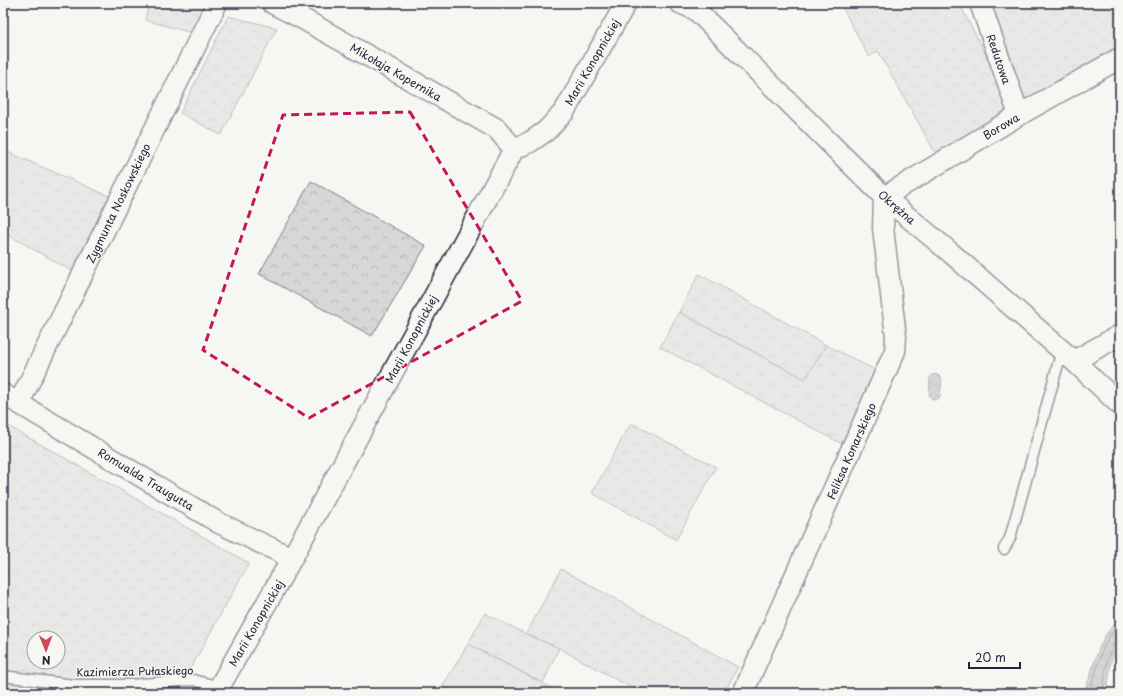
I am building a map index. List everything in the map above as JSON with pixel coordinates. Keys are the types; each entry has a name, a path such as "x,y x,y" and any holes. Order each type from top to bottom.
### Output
{"street":[{"name":"Zygmunta Noskowskiego","path":"11,398 217,3"},
{"name":"Mikołaja Kopernika","path":"272,3 497,129 514,149"},
{"name":"Marii Konopnickiej","path":"218,690 292,558 514,149 530,142 546,131 564,112 626,3"},
{"name":"Redutowa","path":"980,3 1019,115"},
{"name":"Okrężna","path":"694,5 884,197 951,252 1068,355 1120,406"},
{"name":"Borowa","path":"884,197 1019,115 1120,58"},
{"name":"Feliksa Konarskiego","path":"743,693 895,351 896,337 883,228 884,197"},
{"path":"1068,355 1120,335"},
{"name":"Romualda Traugutta","path":"11,398 219,523 292,558"}],"lane":[{"path":"1004,549 1010,538 1068,355"},
{"name":"Kazimierza Pułaskiego","path":"3,676 74,685 130,685 192,680 218,690"}],"highlighted area":[{"path":"410,112 522,301 309,418 203,350 283,115"}],"green space":[{"path":"132,3 204,3 203,10 192,33 145,20 148,7"},
{"path":"840,3 959,3 1013,107 936,154 878,51 869,57"},
{"path":"982,3 1120,3 1120,45 1024,100"},
{"path":"228,16 277,28 221,135 180,113"},
{"path":"3,150 109,196 72,271 3,232"},
{"path":"311,181 426,246 372,336 259,274"},
{"path":"699,274 826,345 805,379 679,312"},
{"path":"679,312 805,379 826,345 879,372 846,446 660,347"},
{"path":"3,423 249,563 177,693 3,693"},
{"path":"631,423 716,467 676,540 592,493"},
{"path":"561,569 738,667 724,693 641,693 559,648 526,634"},
{"path":"485,613 526,634 559,648 543,683 468,644"},
{"path":"468,644 561,693 454,693 442,687"}],"water":[{"path":"933,374 938,375 942,379 940,397 936,400 932,399 929,395 930,378"},
{"path":"1120,620 1120,639 1111,661 1108,686 1104,693 1083,693 1101,644 1112,627"}]}
